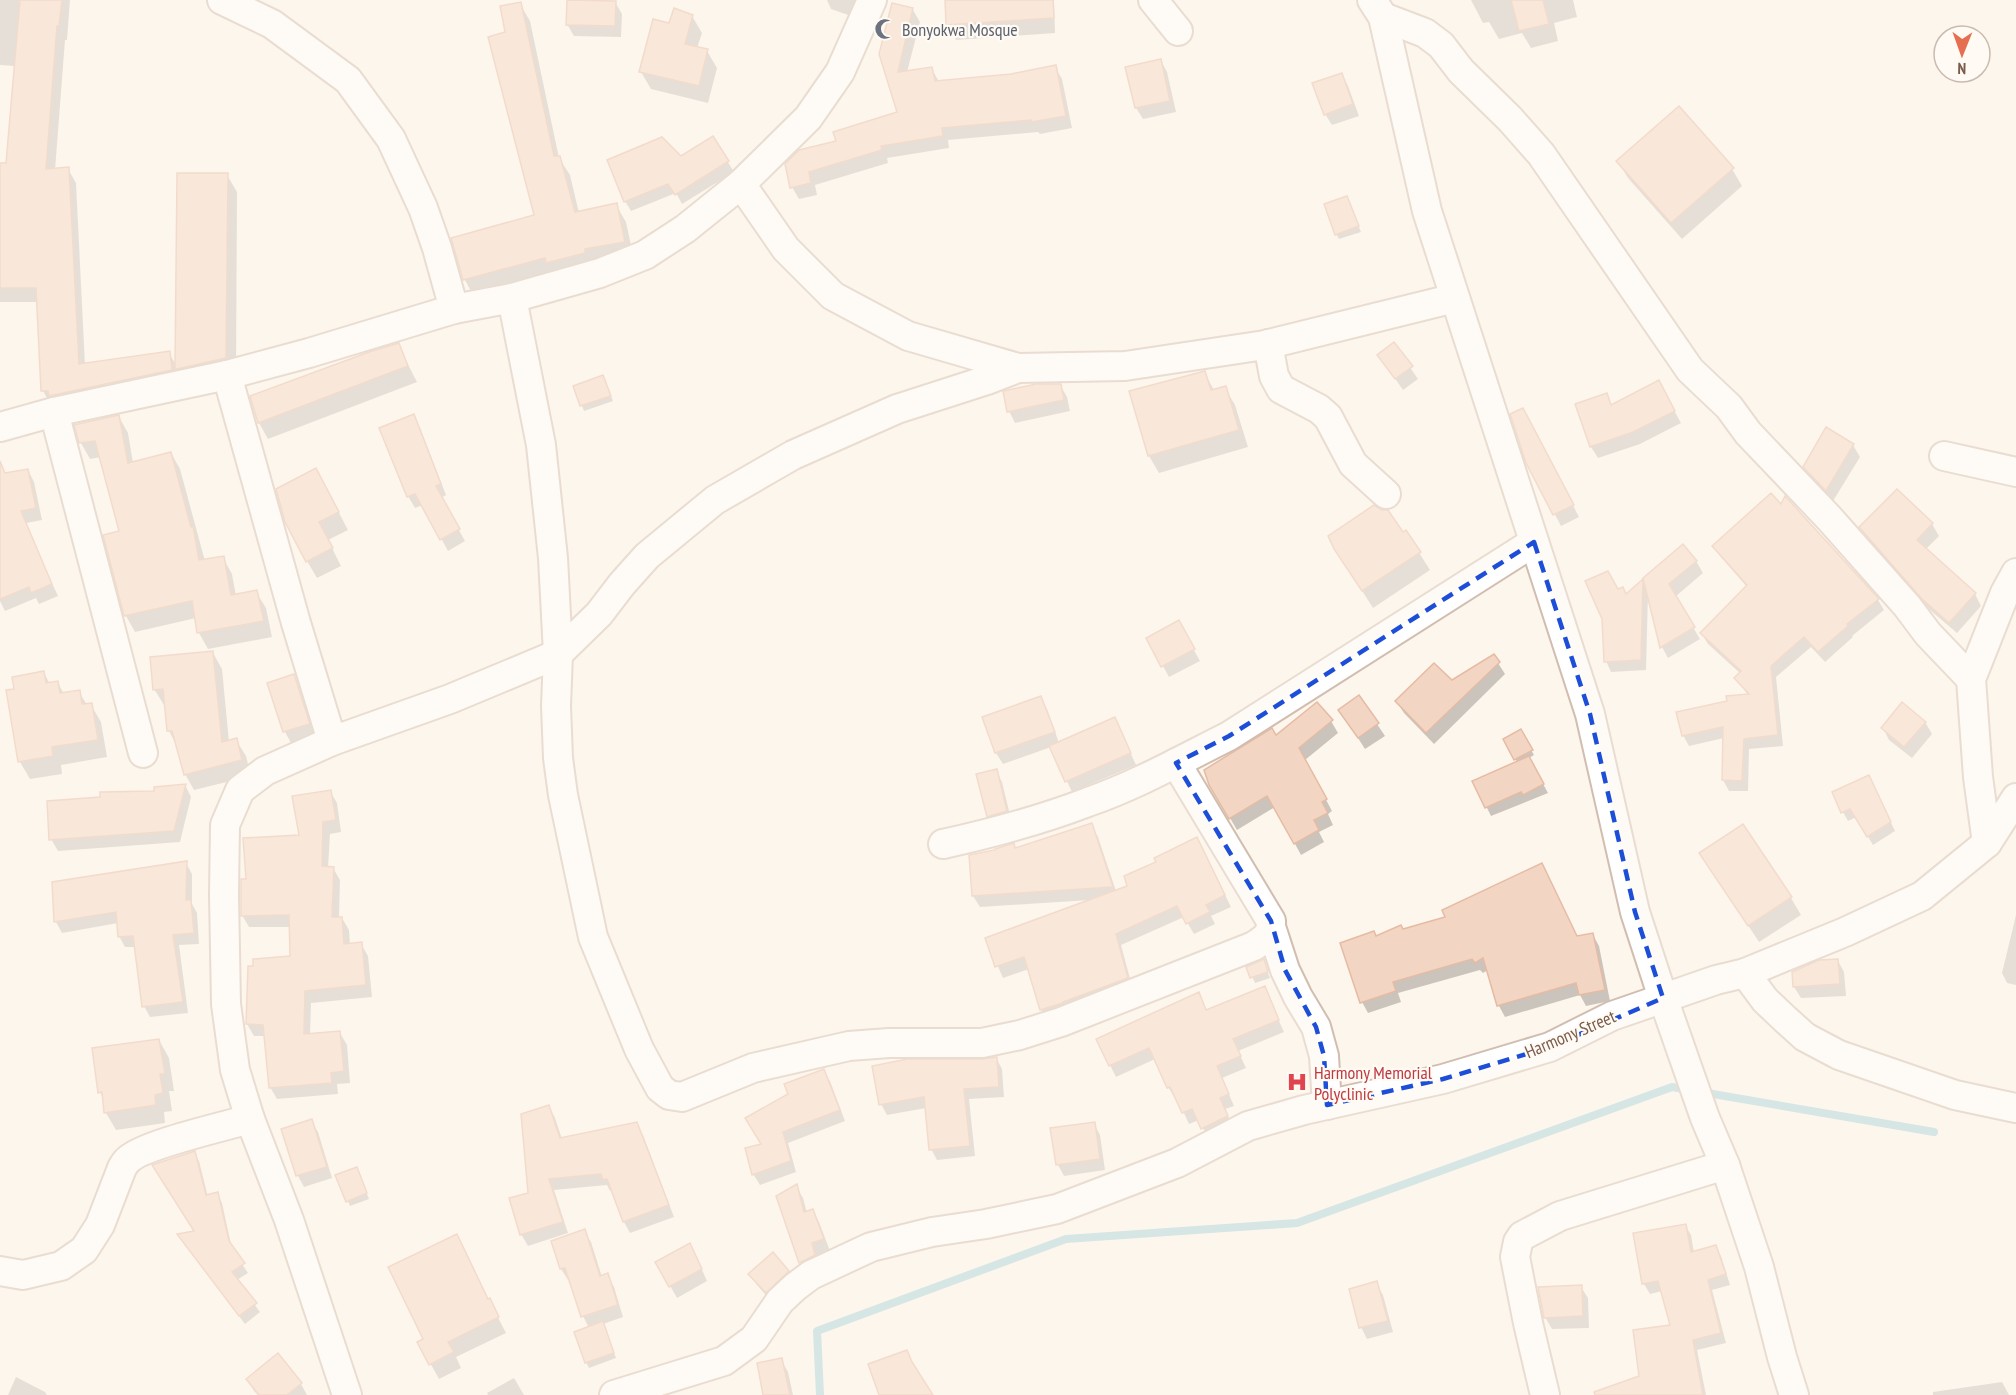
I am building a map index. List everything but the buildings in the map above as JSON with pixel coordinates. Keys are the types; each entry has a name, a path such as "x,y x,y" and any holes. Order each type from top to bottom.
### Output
{"street":[{"path":"222,0 272,24 348,80 391,139 418,198 437,248 454,309"},
{"path":"0,427 54,412 227,375 454,309 512,298 600,273 645,255 685,230 741,184 808,118 840,72 872,0"},
{"path":"1152,0 1178,31"},
{"path":"1377,9 1427,211 1590,714 1635,912 1663,998 1705,1118 1725,1165 1759,1267 1794,1395"},
{"path":"1377,9 1425,33 1441,45 1461,71 1510,119 1541,154 1690,370 1729,407 1748,433 1829,518 1907,606 1928,634 1971,679"},
{"path":"741,184 786,249 833,296 908,336 1018,368 1125,366 1268,344 1455,298"},
{"path":"512,298 541,445 553,558 558,654 556,706 558,758 563,795 593,937 639,1049 660,1088 669,1095 682,1097 753,1068 849,1046 889,1043 982,1043 1020,1035 1061,1022 1254,946 1267,937 1272,930"},
{"path":"1268,344 1274,376 1281,389 1319,409 1328,417 1353,465 1386,494"},
{"path":"347,1395 289,1220 250,1119 235,1070 226,1004 225,825 240,790 266,771 332,741 450,699 558,654 599,614 647,556 715,500 793,455 897,409 1018,368"},
{"path":"227,375 296,623 332,741"},
{"path":"54,412 144,753"},
{"path":"1944,456 2016,472"},
{"path":"944,844 1002,830 1090,802 1229,736 1534,542"},
{"path":"2016,573 2005,593 1971,679 1978,777 1987,843 2016,844"},
{"path":"1176,763 1271,921 1286,970 1316,1028 1324,1056 1327,1104"},
{"name":"Harmony Street","path":"614,1395 724,1361 754,1339 780,1302 795,1287 811,1275 871,1247 932,1232 986,1224 1057,1209 1177,1163 1248,1126 1327,1104 1443,1079 1550,1047 1612,1016 1716,980 1745,973 1845,932 1922,896 1987,843 2016,798"},
{"path":"1745,973 1765,1000 1805,1037 1839,1055 1955,1095 2016,1108"},
{"path":"0,1271 23,1275 61,1266 84,1250 100,1225 122,1168 135,1155 250,1119"},
{"path":"1545,1395 1527,1323 1515,1257 1518,1242 1522,1236 1560,1216 1725,1165"}],"highlighted area":[{"path":"1534,542 1590,714 1635,912 1663,998 1550,1047 1443,1079 1327,1105 1324,1056 1316,1027 1285,970 1271,921 1176,763 1229,736"}],"waterway":[{"path":"820,1395 817,1331 1066,1239 1297,1223 1672,1087 1934,1132"}],"place":[{"name":"Bonyokwa Mosque","path":"885,29"},
{"name":"Harmony Memorial Polyclinic","path":"1297,1082"}]}
